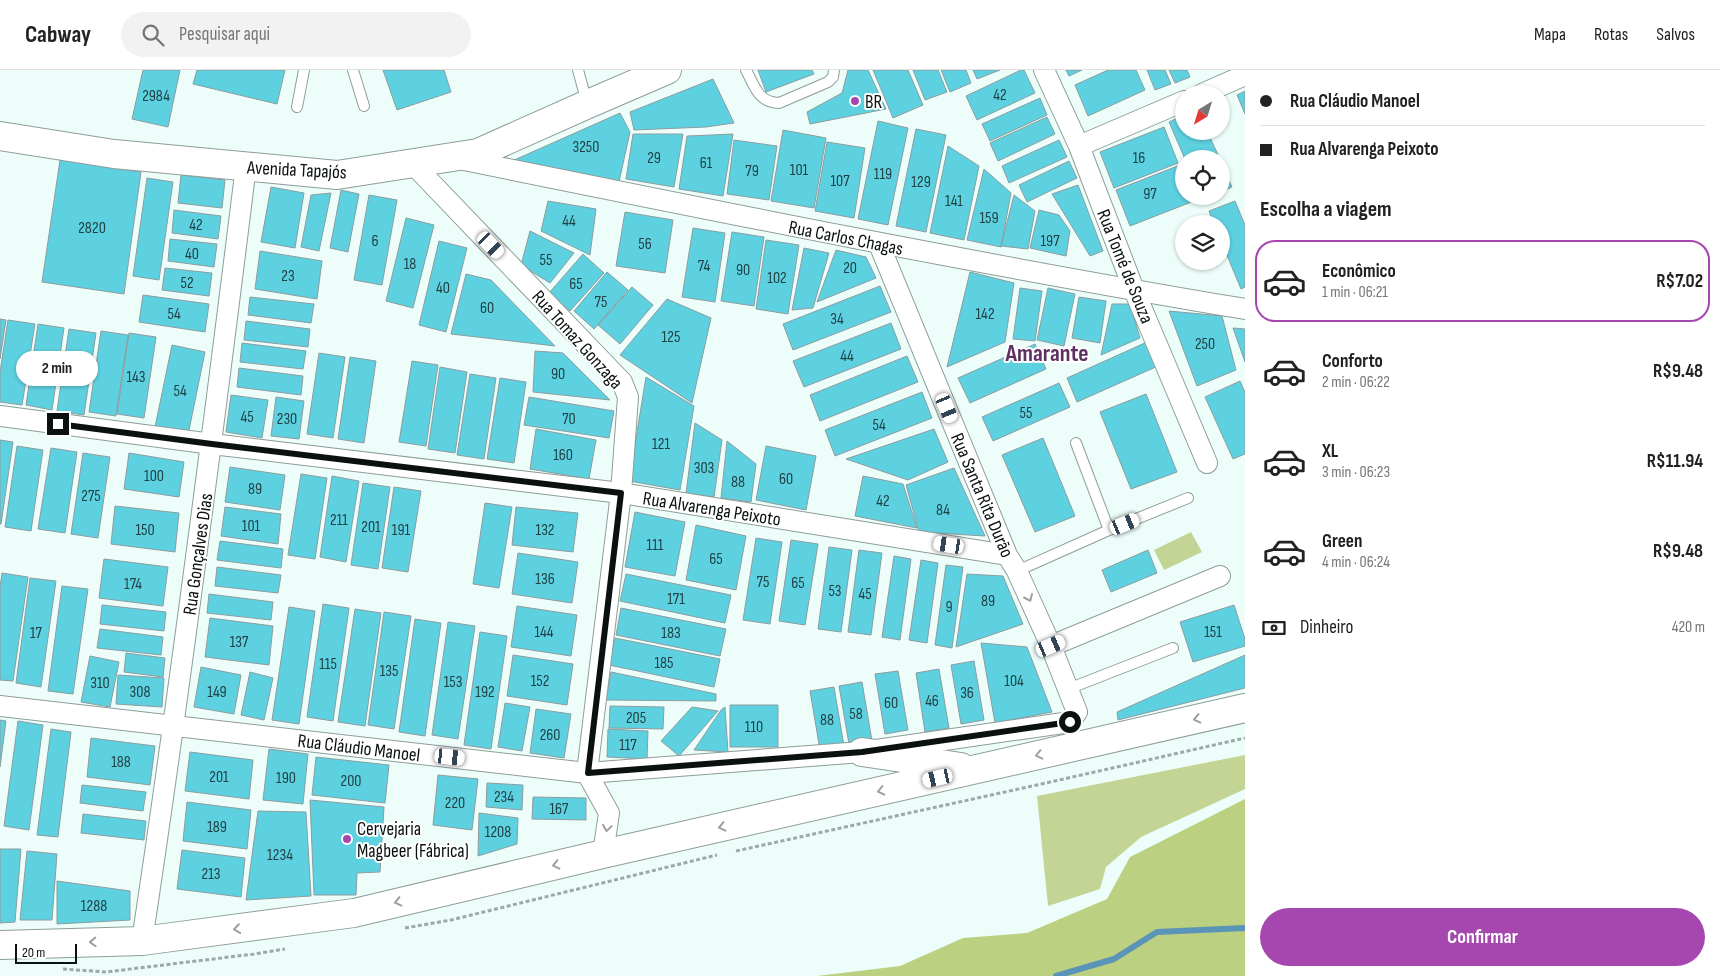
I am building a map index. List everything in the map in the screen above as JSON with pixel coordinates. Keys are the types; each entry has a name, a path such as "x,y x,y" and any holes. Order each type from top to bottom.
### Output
{"main road":[{"name":"Avenida Tapajós","path":"0,136 114,154 337,175 478,153 667,70"},
{"path":"0,945 142,940 354,913 603,854 1245,708"},
{"path":"862,752 975,769"}],"street":[{"name":"Rua Tomé de Souza","path":"1044,70 1079,146 1134,290 1207,463"},
{"path":"1224,85 1245,76"},
{"path":"1079,146 1175,105"},
{"name":"Rua Carlos Chagas","path":"449,158 879,244 1134,290 1241,306"},
{"name":"Rua Tomaz Gonzaga","path":"412,163 622,382 628,397 621,493 588,773"},
{"name":"Rua Gonçalves Dias","path":"142,940 174,726 212,444 246,166"},
{"name":"Rua Santa Rita Durão","path":"879,244 1012,563 1051,646 1077,712 1074,718"},
{"name":"Rua Alvarenga Peixoto","path":"0,416 212,444 621,493 1012,563"},
{"path":"1051,646 1220,576"},
{"name":"Rua Cláudio Manoel","path":"0,706 588,773 862,752 1070,722 1074,718"},
{"path":"588,773 609,814 603,854"}],"lane":[{"path":"297,107 304,70"},
{"path":"354,70 364,106"},
{"path":"578,70 588,104"},
{"path":"746,70 758,93 764,100 779,104 828,82 833,77 834,70"},
{"path":"1076,443 1109,530"},
{"path":"1012,563 1109,530 1188,498"},
{"path":"1068,689 1173,648"}],"green space":[{"path":"1191,532 1202,552 1164,570 1154,550"},
{"path":"1245,755 1245,789 1141,837 1106,867 1100,889 1048,906 1037,796"},
{"path":"1245,799 1245,976 817,976 900,966 963,938 1027,933 1107,899 1130,857"}],"building":[{"path":"143,70 180,70 168,127 132,119"},
{"path":"197,70 285,70 277,104 193,84"},
{"path":"383,70 444,70 451,92 397,110"},
{"name":"BR","path":"758,70 812,70 814,74 766,92"},
{"name":"BR","path":"848,70 868,70 886,109 810,124 807,112 842,93"},
{"path":"873,70 908,70 923,105 893,118"},
{"path":"913,70 938,70 947,92 925,100"},
{"path":"941,70 966,70 971,83 950,92"},
{"path":"973,70 1000,70 977,79"},
{"path":"1024,70 1035,93 977,120 966,96"},
{"path":"1066,70 1082,70 1069,76"},
{"path":"1108,70 1136,70 1145,90 1088,116 1075,85"},
{"path":"1147,70 1165,70 1171,84 1155,90"},
{"path":"1169,70 1187,70 1190,77 1175,83"},
{"path":"713,79 734,123 706,127 634,130 630,112"},
{"path":"1245,91 1245,114 1237,95"},
{"path":"1040,98 1047,115 990,141 982,124"},
{"path":"620,113 630,132 619,182 512,161"},
{"path":"1047,117 1055,134 998,161 990,143"},
{"path":"1175,119 1175,136 1169,122"},
{"path":"878,121 908,128 888,225 858,219"},
{"path":"1164,127 1175,155 1175,164 1114,188 1100,152"},
{"path":"916,129 946,135 926,232 896,226"},
{"path":"783,130 826,138 814,208 771,201"},
{"path":"633,134 683,134 674,187 626,179"},
{"path":"733,134 723,196 679,189 687,136"},
{"path":"734,140 777,146 769,200 727,194"},
{"path":"1059,140 1067,157 1009,183 1002,166"},
{"path":"1177,140 1211,140 1216,150 1181,150"},
{"path":"827,142 865,148 854,218 815,211"},
{"path":"948,146 979,166 964,240 930,233"},
{"path":"60,160 141,172 124,294 42,282"},
{"path":"1069,161 1077,178 1027,202 1019,185"},
{"path":"1175,167 1175,205 1184,205 1130,226 1116,190"},
{"path":"984,169 1011,193 1001,247 967,240"},
{"path":"181,175 225,180 222,208 178,203"},
{"path":"147,178 173,182 159,280 133,276"},
{"path":"1078,185 1103,251 1090,256 1052,194"},
{"path":"271,187 304,193 295,248 261,242"},
{"path":"341,190 359,194 348,252 330,248"},
{"path":"331,193 319,251 301,247 311,195"},
{"path":"369,195 397,200 382,285 354,280"},
{"path":"1014,195 1035,211 1028,249 1001,246"},
{"path":"548,201 596,209 590,255 541,231"},
{"path":"1235,201 1245,225 1245,287 1241,289 1230,263 1230,215 1211,215 1209,211 1230,205 1230,203"},
{"path":"174,210 221,216 218,239 172,233"},
{"path":"1039,210 1059,215 1070,231 1066,256 1030,248"},
{"path":"625,212 673,220 665,273 616,266"},
{"path":"406,218 434,225 413,308 386,301"},
{"path":"693,228 725,233 715,302 682,297"},
{"path":"530,231 574,253 550,283 521,265"},
{"path":"732,232 764,237 754,306 721,301"},
{"path":"170,239 217,244 214,267 168,261"},
{"path":"766,240 799,245 788,314 756,309"},
{"path":"439,241 467,248 446,332 419,325"},
{"path":"804,248 829,253 813,308 792,310"},
{"path":"836,250 866,257 876,278 817,302"},
{"path":"260,251 322,261 317,299 255,289"},
{"path":"583,254 604,273 570,311 549,293"},
{"path":"165,268 212,273 209,296 162,290"},
{"path":"607,272 628,290 594,329 574,311"},
{"path":"970,272 1014,283 1005,342 947,367"},
{"path":"466,274 491,280 555,346 451,334"},
{"path":"880,286 891,312 793,350 783,324"},
{"path":"632,287 653,305 620,344 598,325"},
{"path":"1020,288 1042,291 1035,341 1013,339"},
{"path":"1048,288 1075,294 1064,346 1037,340"},
{"path":"143,295 209,304 205,332 139,322"},
{"path":"250,297 314,304 311,323 248,315"},
{"path":"1079,297 1106,301 1100,343 1072,338"},
{"path":"667,299 711,318 692,403 620,355"},
{"path":"1112,304 1130,304 1140,338 1101,355"},
{"path":"1169,311 1222,316 1236,370 1197,386"},
{"path":"0,319 6,320 0,359"},
{"path":"8,320 35,324 22,405 0,402 0,372"},
{"path":"246,321 310,329 308,347 244,340"},
{"path":"891,323 901,349 804,387 793,361"},
{"path":"38,324 64,328 52,410 26,405"},
{"path":"1233,328 1245,329 1245,362"},
{"path":"69,329 96,333 84,415 57,411"},
{"path":"101,331 128,335 116,416 89,412"},
{"path":"129,333 156,337 144,418 117,414"},
{"path":"1147,342 1158,366 1077,402 1067,378"},
{"path":"242,343 306,351 303,369 240,362"},
{"path":"1035,344 1046,369 970,403 958,378"},
{"path":"172,345 205,352 188,435 155,427"},
{"path":"535,351 563,353 610,400 533,392"},
{"path":"319,353 345,357 333,438 307,434"},
{"path":"907,356 918,382 820,421 810,395"},
{"path":"350,357 376,361 364,443 338,439"},
{"path":"412,361 438,365 426,446 399,442"},
{"path":"440,367 467,372 455,453 428,449"},
{"path":"239,368 303,376 301,395 237,387"},
{"path":"470,374 496,378 484,459 457,455"},
{"path":"646,377 694,406 680,490 629,481"},
{"path":"500,378 526,382 514,463 487,459"},
{"path":"1240,381 1245,392 1245,454 1233,459 1205,397"},
{"path":"1059,383 1070,407 993,441 982,417"},
{"path":"922,392 932,418 835,456 825,430"},
{"path":"1146,394 1177,472 1131,489 1100,412"},
{"path":"231,395 268,400 262,438 226,432"},
{"path":"276,397 304,401 299,439 271,436"},
{"path":"529,397 614,411 609,438 524,425"},
{"path":"695,423 722,440 714,497 686,493"},
{"path":"536,429 596,440 589,479 530,469"},
{"path":"934,429 948,462 908,480 846,459"},
{"path":"1043,438 1075,516 1035,532 1002,455"},
{"path":"0,440 13,442 1,524 0,524"},
{"path":"727,441 756,464 751,502 721,498"},
{"path":"17,446 43,450 31,531 5,527"},
{"path":"766,446 816,456 806,510 756,500"},
{"path":"51,448 77,452 65,533 38,529"},
{"path":"83,453 110,457 98,538 71,534"},
{"path":"129,453 184,462 179,497 124,489"},
{"path":"230,467 285,475 280,510 225,502"},
{"path":"954,468 985,536 919,532 906,485"},
{"path":"301,474 327,478 315,559 288,555"},
{"path":"332,476 359,481 346,562 320,557"},
{"path":"863,476 903,484 917,528 855,516"},
{"path":"363,483 390,487 378,569 351,565"},
{"path":"394,487 421,491 408,572 382,568"},
{"path":"485,503 512,507 499,588 473,584"},
{"path":"115,506 179,513 175,552 111,544"},
{"path":"225,507 281,514 278,544 221,536"},
{"path":"516,507 578,513 573,552 512,545"},
{"path":"635,512 685,522 675,576 625,567"},
{"path":"696,525 746,536 736,590 686,580"},
{"path":"756,538 782,542 770,624 743,620"},
{"path":"791,540 818,544 805,625 779,621"},
{"path":"220,541 283,549 281,568 217,560"},
{"path":"829,547 852,550 841,632 818,629"},
{"path":"859,550 882,553 871,635 848,632"},
{"path":"1148,550 1157,573 1111,592 1102,570"},
{"path":"518,553 578,562 572,603 512,594"},
{"path":"894,556 911,559 900,640 882,637"},
{"path":"104,559 168,567 163,606 99,598"},
{"path":"921,560 938,563 927,643 909,640"},
{"path":"946,565 963,567 952,648 935,645"},
{"path":"217,567 281,575 278,593 215,586"},
{"path":"2,573 28,577 13,681 0,680 0,587"},
{"path":"626,574 731,595 725,623 620,601"},
{"path":"967,574 1003,576 1023,624 956,647"},
{"path":"30,578 56,581 41,687 16,683"},
{"path":"62,586 88,589 73,694 48,691"},
{"path":"209,594 273,602 271,620 207,613"},
{"path":"323,604 349,608 333,721 307,717"},
{"path":"102,605 166,612 164,631 100,624"},
{"path":"1234,605 1245,639 1245,646 1193,662 1180,622"},
{"path":"517,606 577,615 571,656 511,647"},
{"path":"289,607 315,611 299,724 272,720"},
{"path":"621,608 726,629 720,656 616,635"},
{"path":"355,609 381,613 365,726 338,722"},
{"path":"384,612 411,616 394,729 368,725"},
{"path":"210,618 273,626 269,665 205,657"},
{"path":"415,619 441,623 425,736 399,732"},
{"path":"448,622 475,626 458,739 432,735"},
{"path":"100,629 163,637 161,655 97,648"},
{"path":"480,632 507,636 491,749 464,745"},
{"path":"615,638 720,659 714,687 609,665"},
{"path":"981,643 1027,647 1052,712 995,723"},
{"path":"126,653 165,658 163,677 124,672"},
{"path":"513,655 573,664 567,705 507,696"},
{"path":"1245,655 1245,688 1118,720 1117,712"},
{"path":"90,656 119,662 110,707 81,702"},
{"path":"974,661 984,720 961,724 951,665"},
{"path":"201,667 241,675 234,714 194,707"},
{"path":"939,669 949,728 925,732 916,673"},
{"path":"898,671 908,730 885,734 875,674"},
{"path":"250,672 273,678 264,720 241,715"},
{"path":"611,672 716,694 716,701 606,700"},
{"path":"118,675 164,678 162,707 116,704"},
{"path":"862,682 872,741 849,744 839,686"},
{"path":"834,687 844,746 820,750 810,691"},
{"path":"505,703 530,707 522,751 498,747"},
{"path":"730,705 778,705 778,747 730,747"},
{"path":"610,706 664,707 663,729 609,728"},
{"path":"692,707 718,711 679,756 661,741"},
{"path":"725,707 728,752 694,750 721,710"},
{"path":"536,709 571,714 564,758 530,753"},
{"path":"0,720 6,721 0,767"},
{"path":"18,721 43,725 29,830 4,826"},
{"path":"51,729 71,732 58,837 37,835"},
{"path":"608,729 648,731 647,759 607,757"},
{"path":"91,738 155,746 150,785 87,777"},
{"path":"269,749 308,754 303,804 263,800"},
{"path":"190,752 253,760 249,799 185,791"},
{"path":"316,757 389,765 385,803 312,795"},
{"path":"438,775 478,779 472,830 433,825"},
{"path":"487,783 523,785 522,810 486,807"},
{"path":"82,785 146,792 143,811 80,803"},
{"path":"533,797 586,798 586,820 532,819"},
{"name":"Cervejaria Magbeer (Fábrica)","path":"310,800 384,807 380,872 357,873 356,895 314,895"},
{"path":"187,802 251,810 247,849 183,841"},
{"path":"258,811 306,812 311,896 246,900"},
{"path":"479,813 518,818 517,844 478,856"},
{"path":"83,814 146,821 144,840 81,833"},
{"path":"0,849 21,849 15,922 0,923"},
{"path":"182,850 245,858 241,897 177,889"},
{"path":"27,851 57,854 52,920 20,920"},
{"path":"57,881 130,891 130,920 57,924"}],"waterway":[{"path":"1056,976 1114,959 1157,932 1245,928"}],"place":[{"name":"BR","path":"855,101"},
{"name":"Cervejaria Magbeer (Fábrica)","path":"347,839"}],"district":[{"name":"Amarante","path":"1047,353"}],"route":[{"path":"58,424 621,493 588,773 862,752 1070,722"}]}
